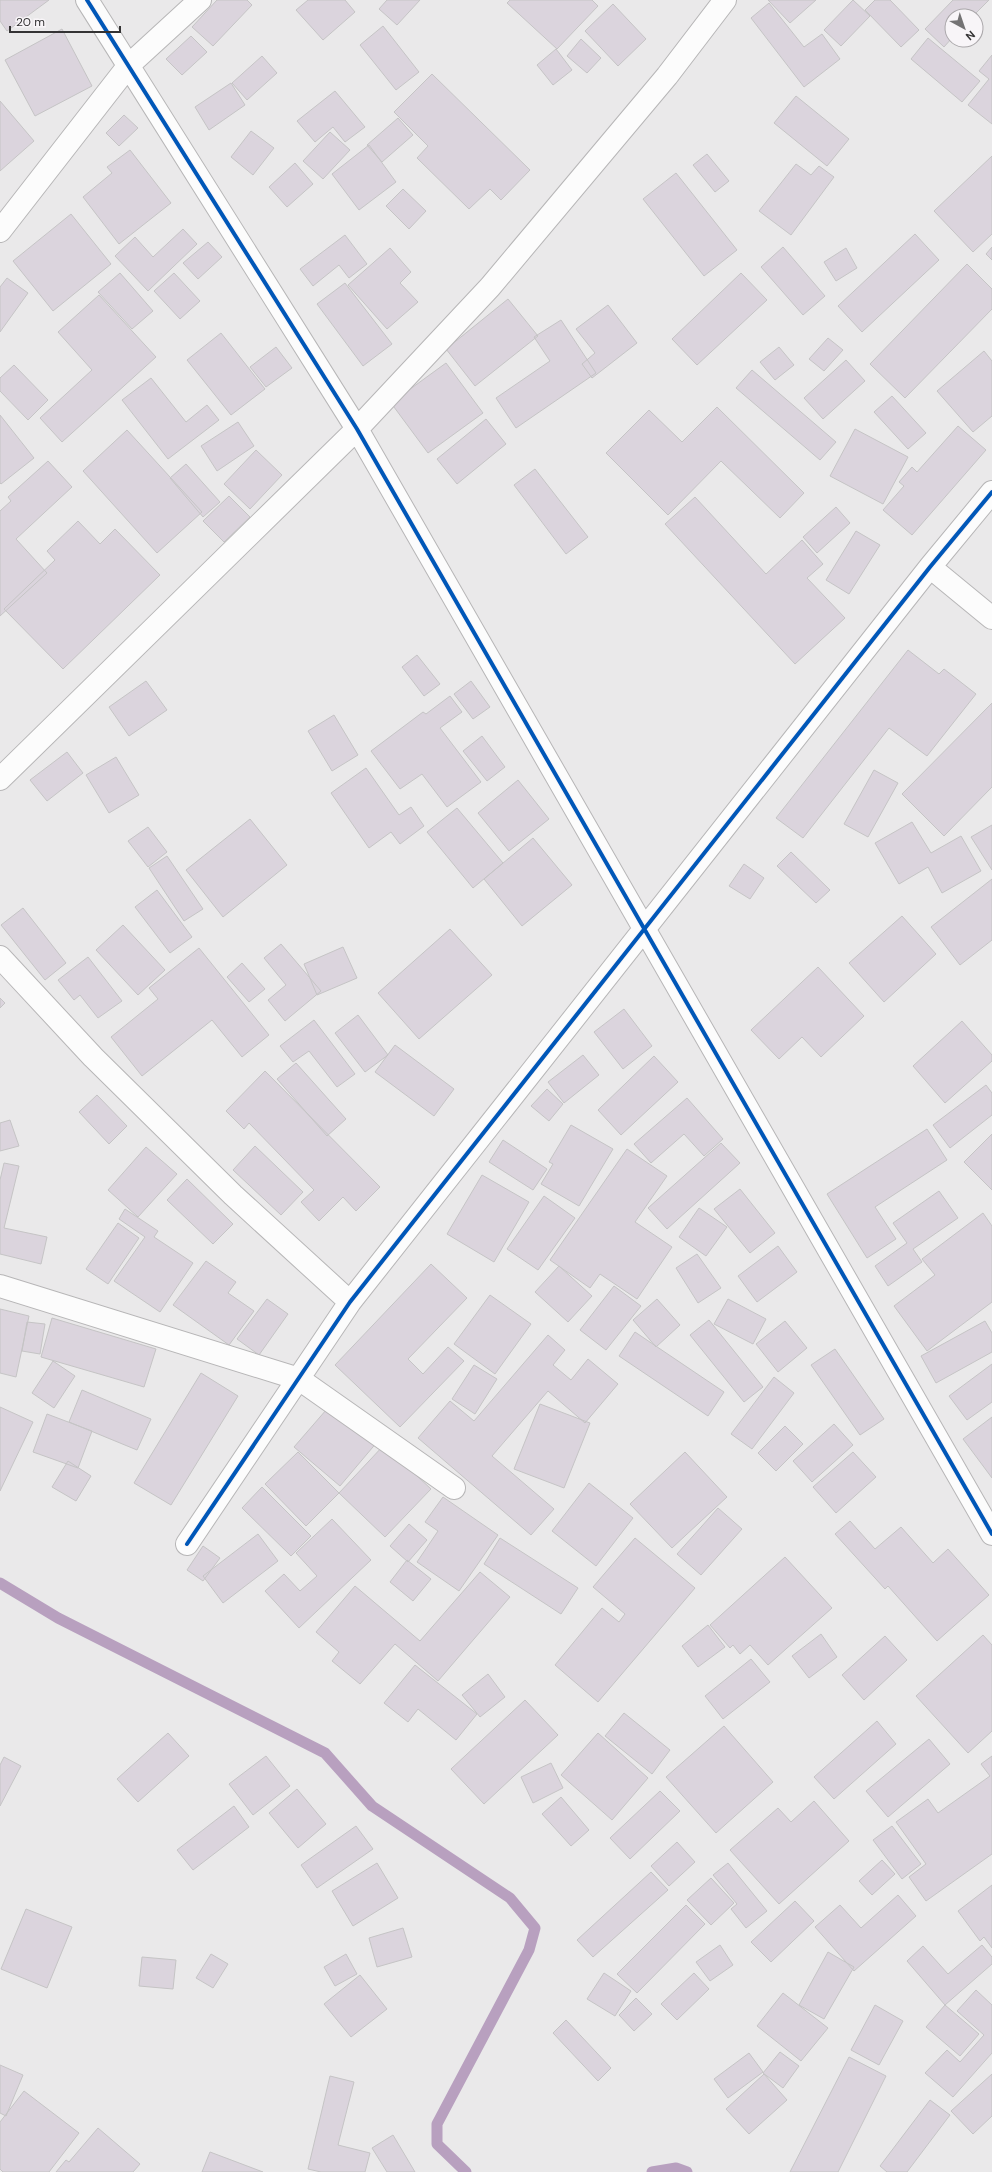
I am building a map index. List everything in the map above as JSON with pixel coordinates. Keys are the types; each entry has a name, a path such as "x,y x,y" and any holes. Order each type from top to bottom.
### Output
{"street":[{"path":"87,0 357,429 992,1534"},
{"path":"0,231 128,65 200,0"},
{"path":"0,778 357,429 490,287 667,76 725,0"},
{"path":"187,1544 350,1302 930,567 992,492"},
{"path":"930,567 992,618"},
{"path":"0,957 93,1057 199,1162 350,1302"},
{"path":"0,1286 299,1379 454,1488"}],"building":[{"path":"0,0 49,0 7,31 0,21"},
{"path":"217,0 247,0 252,5 213,46 192,27"},
{"path":"308,0 345,0 355,12 323,40 296,10"},
{"path":"387,0 420,0 397,25 379,9"},
{"path":"510,0 592,0 598,6 557,49 507,3"},
{"path":"768,0 816,0 790,23"},
{"path":"853,0 870,16 841,46 824,30"},
{"path":"875,0 890,0 919,30 901,47 865,10"},
{"path":"953,0 989,0 981,8 945,8"},
{"path":"769,3 804,47 822,34 840,59 804,87 751,18"},
{"path":"613,4 646,39 618,66 585,31"},
{"path":"944,9 944,47 925,29"},
{"path":"383,26 419,72 396,90 360,45"},
{"path":"62,29 92,86 35,116 5,60"},
{"path":"191,36 207,52 182,75 166,59"},
{"path":"928,38 980,81 962,102 911,59"},
{"path":"581,39 601,58 587,73 567,56"},
{"path":"556,49 572,70 553,85 537,65"},
{"path":"992,55 992,124 968,105 989,79 979,71"},
{"path":"262,56 277,73 247,100 232,83"},
{"path":"432,74 530,170 501,200 490,189 469,209 417,158 428,146 394,112"},
{"path":"231,83 245,105 209,130 195,107"},
{"path":"335,91 365,127 345,142 333,127 315,142 297,121"},
{"path":"796,96 849,139 827,166 774,123"},
{"path":"0,101 34,141 0,171"},
{"path":"124,115 138,128 119,146 106,133"},
{"path":"398,118 413,135 382,162 367,145"},
{"path":"251,131 274,148 253,175 231,157"},
{"path":"330,132 350,150 323,179 303,161"},
{"path":"369,145 396,182 359,210 332,174"},
{"path":"130,150 171,203 119,244 83,197 112,173 107,167"},
{"path":"707,154 729,181 715,192 693,165"},
{"path":"992,156 992,234 973,252 934,211"},
{"path":"295,163 313,184 287,207 269,187"},
{"path":"796,164 811,175 819,166 834,177 791,235 759,211"},
{"path":"676,173 737,250 704,276 643,199"},
{"path":"403,189 426,211 409,229 386,206"},
{"path":"71,214 111,264 53,311 13,261"},
{"path":"183,229 197,244 148,291 115,256 135,237 153,257"},
{"path":"915,234 939,260 862,332 838,306"},
{"path":"345,235 367,264 349,278 339,265 313,286 300,269"},
{"path":"208,242 222,257 198,279 183,263"},
{"path":"783,247 825,296 803,315 761,267"},
{"path":"992,247 992,260 986,254"},
{"path":"390,248 411,272 400,283 418,302 387,329 348,285"},
{"path":"846,248 857,268 836,281 824,262"},
{"path":"967,264 992,289 992,309 905,398 870,364"},
{"path":"120,273 153,311 132,329 98,292"},
{"path":"174,273 200,301 180,319 154,291"},
{"path":"741,273 767,300 697,365 672,339"},
{"path":"7,278 28,293 0,332 0,287"},
{"path":"345,283 392,344 363,366 317,304"},
{"path":"99,295 156,357 62,442 40,418 92,370 58,332"},
{"path":"508,299 538,336 475,386 446,349"},
{"path":"608,305 637,343 592,378 582,364 595,353 576,329"},
{"path":"561,320 596,373 516,428 496,398 550,361 534,337"},
{"path":"221,333 265,389 231,415 187,360"},
{"path":"828,338 843,350 824,371 809,359"},
{"path":"276,347 292,368 266,387 250,367"},
{"path":"779,347 794,365 775,380 760,362"},
{"path":"984,351 992,361 992,416 973,432 937,391"},
{"path":"846,360 865,381 823,419 804,398"},
{"path":"446,363 483,413 428,453 391,403"},
{"path":"14,365 48,400 28,420 0,391 0,378"},
{"path":"752,370 836,442 820,460 736,388"},
{"path":"151,378 186,422 207,405 219,420 168,459 122,400"},
{"path":"892,396 926,433 908,449 874,412"},
{"path":"717,407 804,493 780,518 721,461 668,515 606,453 649,410 682,442"},
{"path":"0,415 34,458 1,484 0,483"},
{"path":"486,419 506,444 457,484 437,459"},
{"path":"238,422 254,446 217,471 201,446"},
{"path":"958,426 986,450 912,535 883,510 904,486 899,482 912,467 917,472"},
{"path":"855,429 908,457 883,504 830,476"},
{"path":"127,430 202,512 157,553 83,471"},
{"path":"256,450 282,475 250,509 224,484"},
{"path":"48,461 72,487 16,539 47,573 0,616 0,511 11,501 8,497"},
{"path":"186,464 220,502 203,517 170,478"},
{"path":"535,469 588,537 566,554 514,485"},
{"path":"229,496 250,517 224,542 203,521"},
{"path":"695,497 766,574 802,540 823,564 807,578 845,618 795,664 665,524"},
{"path":"836,507 850,523 817,553 803,537"},
{"path":"78,521 100,544 115,529 160,575 63,669 4,609 55,560 47,551"},
{"path":"856,531 880,545 849,594 826,580"},
{"path":"908,650 939,674 944,669 976,694 927,756 889,728 803,838 776,818"},
{"path":"417,655 440,684 424,696 402,667"},
{"path":"146,681 167,710 129,736 109,707"},
{"path":"471,681 490,707 473,719 454,694"},
{"path":"450,696 462,712 440,728 481,782 447,807 422,774 400,789 371,751 423,712 426,714"},
{"path":"992,703 992,787 944,836 902,794"},
{"path":"334,715 358,755 332,771 308,731"},
{"path":"482,736 505,767 487,781 463,751"},
{"path":"67,752 83,773 47,801 30,780"},
{"path":"116,757 139,795 109,813 86,775"},
{"path":"366,768 399,815 411,807 424,826 400,844 391,832 369,848 331,793"},
{"path":"874,770 898,783 868,837 844,824"},
{"path":"518,780 549,819 509,851 478,813"},
{"path":"457,808 503,863 473,888 427,832"},
{"path":"250,819 287,865 223,917 186,870"},
{"path":"912,822 931,853 961,836 981,871 942,893 928,867 899,884 875,843"},
{"path":"992,825 992,870 971,837"},
{"path":"148,827 167,852 148,867 128,841"},
{"path":"533,838 572,885 522,926 484,879"},
{"path":"791,852 830,890 816,903 777,866"},
{"path":"167,856 203,909 184,921 149,868"},
{"path":"744,864 764,878 750,899 729,886"},
{"path":"992,879 992,940 960,965 931,927"},
{"path":"157,890 192,937 170,953 135,907"},
{"path":"23,908 66,963 45,980 1,925"},
{"path":"902,916 936,954 884,1002 849,963"},
{"path":"123,925 165,970 138,995 96,950"},
{"path":"450,929 492,975 419,1039 378,993"},
{"path":"281,944 321,991 285,1021 268,1000 286,985 264,958"},
{"path":"343,947 357,978 317,995 304,964"},
{"path":"199,948 269,1035 242,1057 212,1020 142,1076 111,1037 158,999 149,988"},
{"path":"88,957 122,1001 98,1018 80,995 74,1000 58,980"},
{"path":"242,963 265,989 249,1002 227,977"},
{"path":"818,967 864,1016 821,1057 802,1037 779,1059 751,1030"},
{"path":"0,998 5,1003 0,1008"},
{"path":"624,1009 652,1046 623,1069 594,1032"},
{"path":"358,1015 388,1055 365,1072 335,1033"},
{"path":"314,1020 355,1074 337,1087 309,1051 293,1062 280,1046"},
{"path":"962,1021 992,1055 992,1061 945,1103 913,1066"},
{"path":"395,1045 454,1089 434,1116 375,1072"},
{"path":"583,1055 599,1075 564,1103 548,1082"},
{"path":"654,1056 678,1082 621,1135 598,1110"},
{"path":"296,1063 346,1119 327,1136 277,1079"},
{"path":"265,1071 380,1187 356,1211 343,1197 319,1221 301,1202 314,1190 249,1123 244,1129 226,1111"},
{"path":"986,1085 992,1093 992,1115 950,1148 933,1125"},
{"path":"547,1089 563,1104 549,1121 531,1106"},
{"path":"97,1095 127,1126 109,1144 79,1112"},
{"path":"687,1098 723,1139 704,1156 684,1134 651,1163 634,1144"},
{"path":"10,1120 19,1146 0,1151 0,1123"},
{"path":"571,1125 613,1149 579,1206 541,1184 553,1164 549,1162"},
{"path":"927,1129 947,1160 875,1207 896,1239 867,1258 827,1194"},
{"path":"992,1134 992,1190 964,1162"},
{"path":"503,1140 547,1169 533,1190 489,1162"},
{"path":"721,1143 740,1163 667,1229 648,1208"},
{"path":"255,1146 303,1192 281,1215 233,1170"},
{"path":"146,1147 177,1174 138,1217 108,1190"},
{"path":"627,1149 667,1176 635,1222 672,1247 637,1299 600,1274 590,1288 550,1260"},
{"path":"4,1163 19,1166 4,1228 47,1237 41,1264 0,1254 0,1180"},
{"path":"482,1175 529,1202 494,1262 447,1234"},
{"path":"187,1179 233,1224 213,1244 167,1200"},
{"path":"740,1189 775,1233 750,1253 714,1209"},
{"path":"939,1191 958,1218 913,1249 922,1262 888,1286 875,1266 907,1243 893,1223"},
{"path":"544,1196 575,1218 538,1270 507,1249"},
{"path":"699,1208 727,1227 706,1256 679,1237"},
{"path":"125,1209 158,1231 154,1237 193,1263 160,1312 114,1281 145,1237 119,1219"},
{"path":"983,1213 992,1226 992,1302 927,1351 894,1306 935,1275 922,1259"},
{"path":"118,1223 139,1238 108,1284 86,1269"},
{"path":"778,1246 797,1272 757,1302 738,1276"},
{"path":"697,1254 721,1288 698,1303 676,1268"},
{"path":"206,1261 236,1282 228,1293 254,1311 229,1345 173,1305"},
{"path":"431,1264 467,1298 408,1359 423,1374 448,1347 464,1361 400,1427 335,1365"},
{"path":"559,1266 592,1296 568,1322 535,1292"},
{"path":"614,1286 641,1306 606,1350 580,1330"},
{"path":"490,1295 531,1324 495,1374 454,1344"},
{"path":"267,1299 288,1314 259,1355 237,1339"},
{"path":"657,1299 680,1325 656,1347 633,1320"},
{"path":"728,1299 766,1319 753,1344 714,1324"},
{"path":"0,1309 29,1316 16,1377 0,1373"},
{"path":"52,1318 156,1349 144,1387 41,1357"},
{"path":"709,1320 763,1387 744,1402 690,1335"},
{"path":"785,1321 807,1348 778,1372 756,1344"},
{"path":"985,1321 992,1333 992,1352 936,1383 921,1356"},
{"path":"27,1322 45,1324 40,1354 22,1351"},
{"path":"635,1332 724,1392 708,1416 619,1356"},
{"path":"548,1335 565,1350 553,1365 571,1380 588,1359 618,1384 585,1423 548,1391 492,1456 554,1509 531,1535 418,1438 450,1401 474,1421"},
{"path":"835,1349 884,1419 860,1435 811,1365"},
{"path":"53,1361 75,1376 54,1408 32,1393"},
{"path":"992,1364 992,1402 967,1420 949,1396"},
{"path":"474,1365 497,1379 475,1414 452,1399"},
{"path":"201,1373 238,1396 171,1505 134,1483"},
{"path":"774,1377 794,1393 752,1449 731,1434"},
{"path":"82,1390 151,1419 137,1450 69,1422"},
{"path":"333,1402 378,1441 340,1486 294,1447"},
{"path":"540,1404 590,1423 564,1488 514,1469"},
{"path":"0,1407 33,1422 0,1491"},
{"path":"47,1414 92,1431 78,1468 33,1452"},
{"path":"992,1417 992,1478 963,1439"},
{"path":"834,1424 853,1445 812,1482 793,1461"},
{"path":"785,1426 803,1444 776,1471 758,1453"},
{"path":"384,1445 431,1489 385,1537 339,1493"},
{"path":"298,1452 339,1493 306,1526 265,1484"},
{"path":"685,1452 727,1497 672,1548 630,1504"},
{"path":"853,1452 876,1477 836,1513 813,1487"},
{"path":"68,1461 91,1476 76,1501 52,1487"},
{"path":"589,1483 633,1518 596,1566 552,1531"},
{"path":"262,1487 311,1536 291,1556 242,1508"},
{"path":"443,1497 498,1535 459,1591 417,1562 438,1531 425,1522"},
{"path":"718,1508 742,1529 701,1575 677,1554"},
{"path":"332,1519 371,1560 299,1628 265,1591 284,1574 300,1591 317,1576 296,1553"},
{"path":"850,1521 875,1549 901,1527 933,1563 948,1549 989,1595 937,1641 888,1586 885,1589 835,1534"},
{"path":"409,1524 427,1540 408,1562 390,1546"},
{"path":"258,1534 278,1561 223,1603 203,1576"},
{"path":"500,1538 578,1588 561,1614 484,1564"},
{"path":"635,1538 695,1588 598,1702 555,1665 602,1608 619,1622 625,1614 593,1587"},
{"path":"203,1546 220,1558 203,1581 187,1570"},
{"path":"785,1557 832,1608 768,1665 750,1645 740,1654 733,1645 730,1648 710,1625"},
{"path":"407,1560 431,1579 413,1601 390,1582"},
{"path":"480,1572 510,1597 438,1681 395,1644 360,1684 332,1661 339,1652 316,1632 355,1586 420,1641"},
{"path":"708,1625 725,1647 698,1667 682,1646"},
{"path":"821,1634 837,1657 809,1678 792,1656"},
{"path":"983,1635 992,1645 992,1731 968,1753 916,1696"},
{"path":"885,1636 907,1660 864,1700 842,1675"},
{"path":"751,1659 770,1682 723,1719 705,1696"},
{"path":"415,1665 477,1714 456,1740 418,1709 408,1722 384,1703"},
{"path":"488,1674 505,1697 480,1717 462,1695"},
{"path":"525,1700 558,1735 484,1804 451,1769"},
{"path":"624,1713 670,1750 652,1774 605,1736"},
{"path":"877,1721 896,1744 834,1799 814,1777"},
{"path":"724,1726 773,1782 716,1833 666,1777"},
{"path":"168,1733 189,1756 138,1802 117,1779"},
{"path":"598,1733 648,1778 612,1820 561,1775"},
{"path":"929,1739 950,1764 888,1817 866,1791"},
{"path":"266,1756 290,1786 253,1815 229,1784"},
{"path":"992,1756 992,1854 926,1901 909,1877 926,1864 896,1822 928,1799 938,1813 990,1776 981,1764"},
{"path":"4,1757 21,1766 0,1806 0,1765"},
{"path":"551,1763 563,1788 533,1803 521,1777"},
{"path":"297,1789 326,1824 298,1848 269,1813"},
{"path":"660,1791 680,1811 630,1859 610,1838"},
{"path":"561,1797 589,1830 571,1846 542,1814"},
{"path":"814,1801 849,1841 779,1904 730,1850 778,1808 791,1822"},
{"path":"234,1806 249,1827 193,1870 177,1850"},
{"path":"356,1826 373,1849 317,1888 301,1865"},
{"path":"892,1826 921,1864 902,1879 873,1840"},
{"path":"677,1842 695,1862 669,1886 651,1866"},
{"path":"882,1860 895,1874 872,1895 859,1881"},
{"path":"377,1863 398,1898 353,1926 332,1891"},
{"path":"728,1863 767,1911 746,1928 731,1909 737,1904 713,1875"},
{"path":"651,1872 668,1890 593,1957 577,1940"},
{"path":"711,1878 734,1903 711,1925 687,1900"},
{"path":"992,1885 992,1948 984,1937 980,1941 958,1911"},
{"path":"898,1895 916,1916 854,1971 815,1927 840,1905 861,1928"},
{"path":"795,1901 814,1921 771,1962 751,1942"},
{"path":"686,1905 705,1924 637,1993 617,1974"},
{"path":"26,1909 72,1927 47,1988 1,1969"},
{"path":"403,1928 412,1957 377,1967 369,1938"},
{"path":"720,1945 733,1965 710,1981 696,1962"},
{"path":"982,1945 992,1957 992,1964 945,2005 907,1961 923,1946 948,1974"},
{"path":"828,1952 854,1967 824,2019 799,2005"},
{"path":"211,1954 228,1964 213,1988 196,1978"},
{"path":"346,1954 357,1974 335,1986 324,1967"},
{"path":"142,1957 176,1960 173,1989 139,1986"},
{"path":"604,1973 631,1991 615,2016 587,1999"},
{"path":"694,1973 709,1989 677,2020 661,2004"},
{"path":"360,1975 387,2009 351,2037 324,2004"},
{"path":"976,1990 992,2005 992,2053 953,2097 925,2073 947,2050 960,2062 984,2035 957,2011"},
{"path":"783,1993 828,2028 801,2061 757,2026"},
{"path":"636,1998 652,2014 634,2031 619,2015"},
{"path":"875,2005 903,2021 879,2065 851,2050"},
{"path":"945,2005 979,2034 960,2056 926,2027"},
{"path":"566,2020 611,2068 598,2081 553,2033"},
{"path":"780,2052 799,2066 783,2088 763,2073"},
{"path":"749,2053 763,2072 728,2098 714,2079"},
{"path":"849,2057 886,2076 838,2172 790,2172"},
{"path":"0,2065 23,2075 6,2116 0,2113"},
{"path":"764,2074 787,2100 749,2134 726,2109"},
{"path":"992,2074 992,2116 973,2134 951,2111"},
{"path":"330,2076 354,2082 338,2145 370,2153 365,2172 321,2172 308,2169"},
{"path":"24,2091 79,2133 49,2172 3,2172 0,2169 0,2122"},
{"path":"930,2100 950,2115 907,2172 887,2172 880,2166"},
{"path":"98,2128 140,2164 133,2172 56,2172 66,2160 69,2162"},
{"path":"393,2135 415,2172 387,2172 372,2148"},
{"path":"210,2152 263,2172 202,2172"}],"waterway":[{"path":"0,1583 58,1618 325,1753 372,1806 510,1898 535,1928 529,1950 437,2124 437,2144 466,2172"},
{"path":"652,2172 676,2168 687,2172"}],"cycle path":[{"path":"87,0 357,429 992,1534"},
{"path":"187,1544 350,1302 930,567 992,492"}]}
